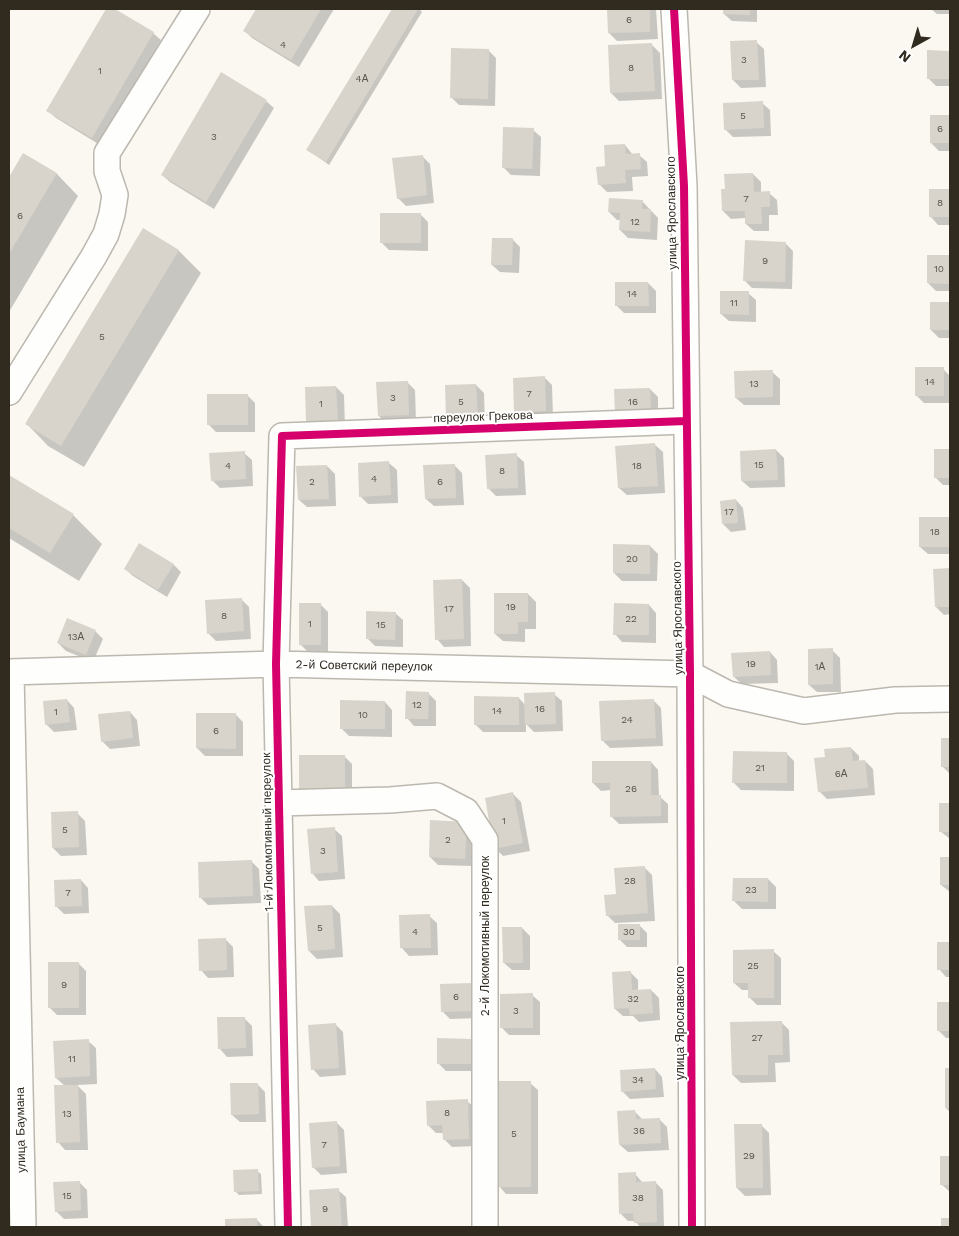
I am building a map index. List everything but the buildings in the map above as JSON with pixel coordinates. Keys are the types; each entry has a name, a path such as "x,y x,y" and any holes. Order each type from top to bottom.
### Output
{"street":[{"path":"9,392 106,234 115,195 107,171 107,153 197,9"},
{"name":"улица Ярославского","path":"674,9 684,186 690,674 692,1227"},
{"name":"переулок Грекова","path":"282,436 686,420"},
{"name":"1-й Локомотивный переулок","path":"282,436 276,664 288,1227"},
{"name":"2-й Советский переулок","path":"10,673 276,664 690,674"},
{"name":"улица Баумана","path":"10,673 23,1227"},
{"path":"690,674 728,694 804,711 895,700 950,699"},
{"name":"2-й Локомотивный переулок","path":"278,803 390,800 437,796 466,811 485,840 485,1227"}],"cycle path":[{"path":"674,9 684,186 690,674 692,1227"},
{"path":"288,1227 276,664 282,436 686,421"}]}
